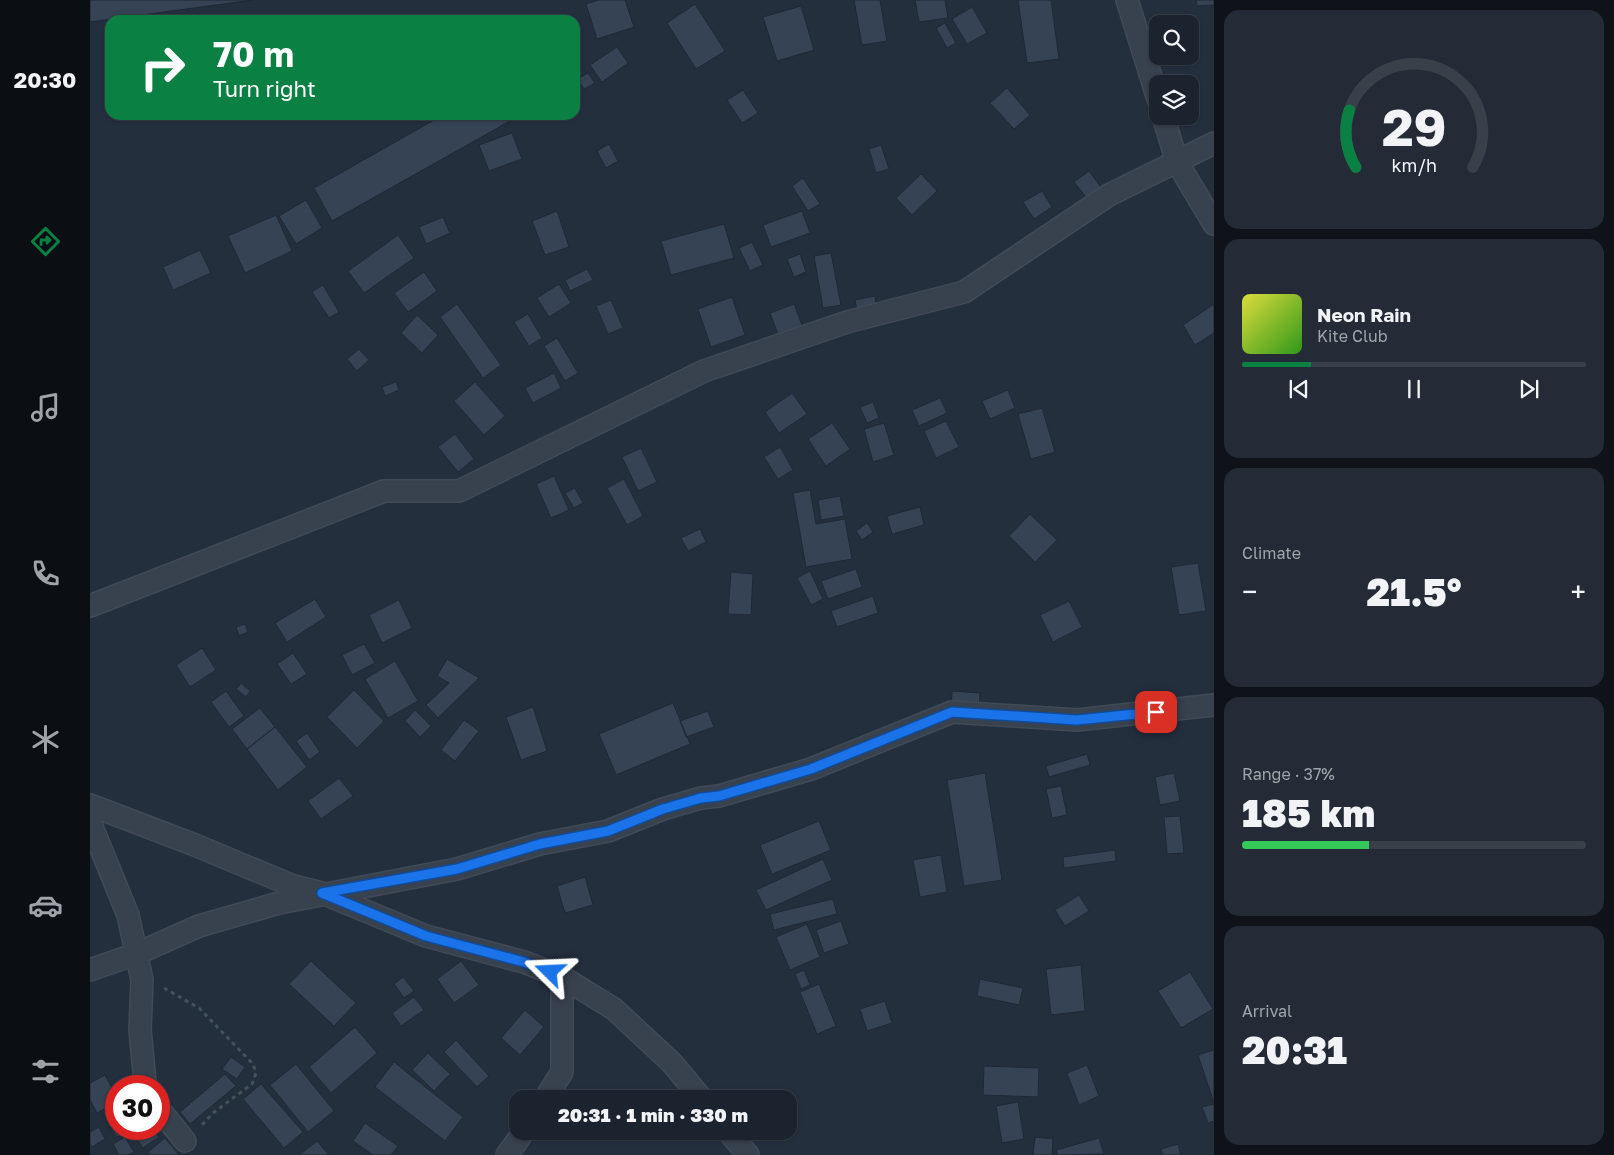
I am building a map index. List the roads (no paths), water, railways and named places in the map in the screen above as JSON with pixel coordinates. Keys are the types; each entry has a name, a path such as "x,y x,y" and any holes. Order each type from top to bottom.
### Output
{"street":[{"path":"1126,0 1150,75"},
{"path":"1166,125 1177,162 1214,224"},
{"path":"90,606 384,491 459,491 704,371 847,322 964,292 1109,196 1214,143"},
{"path":"90,970 136,954 199,926 279,902 457,869 540,844 608,831 663,809 701,798 719,796 811,769 952,712 1077,720 1214,705"},
{"path":"90,805 195,845 291,885 322,893 426,936 524,962 562,977 614,1009 672,1063 694,1090"},
{"path":"90,822 128,916 142,980 140,1030 144,1075"},
{"path":"551,1090 562,1072 562,977"},
{"path":"170,1123 184,1141"},
{"path":"508,1155 518,1140"},
{"path":"736,1140 748,1155"}]}
